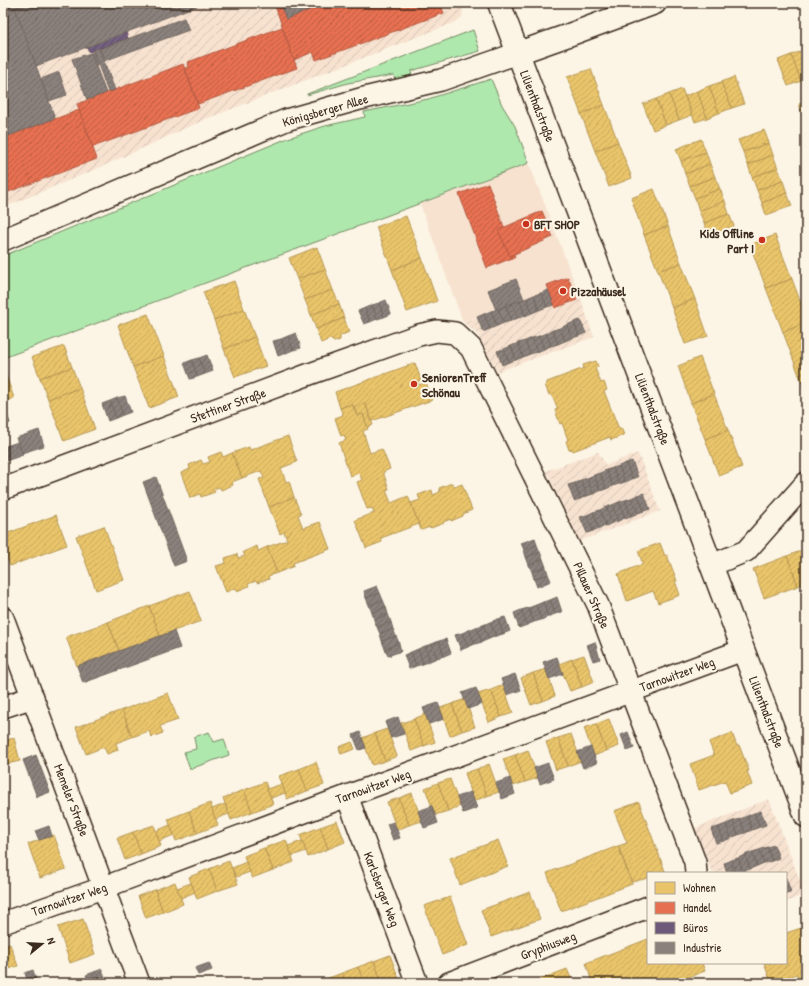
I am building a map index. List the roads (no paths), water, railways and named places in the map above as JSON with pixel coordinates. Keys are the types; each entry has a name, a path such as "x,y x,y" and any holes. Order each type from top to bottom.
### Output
{"street":[{"name":"Lilienthalstraße","path":"498,3 806,816"},
{"name":"Königsberger Allee","path":"3,240 286,120 360,99 440,80 655,3"},
{"name":"Stettiner Straße","path":"3,489 307,375 419,335 437,331 455,332"},
{"name":"Pillauer Straße","path":"455,332 471,348 598,605 695,862 696,872"},
{"path":"712,565 746,551 806,483"},
{"name":"Memeler Straße","path":"3,618 105,887 139,983"},
{"name":"Tarnowitzer Weg","path":"3,923 105,887 743,650"},
{"path":"3,708 33,697"},
{"name":"Karlsberger Weg","path":"347,796 418,983"},
{"name":"Gryphiusweg","path":"449,983 647,908"}],"place":[{"name":"BFT SHOP","path":"526,224"},
{"name":"Kids Offline Part I","path":"762,240"},
{"name":"Pizzahäusel","path":"563,291"},
{"name":"SeniorenTreff Schönau","path":"414,384"}]}
